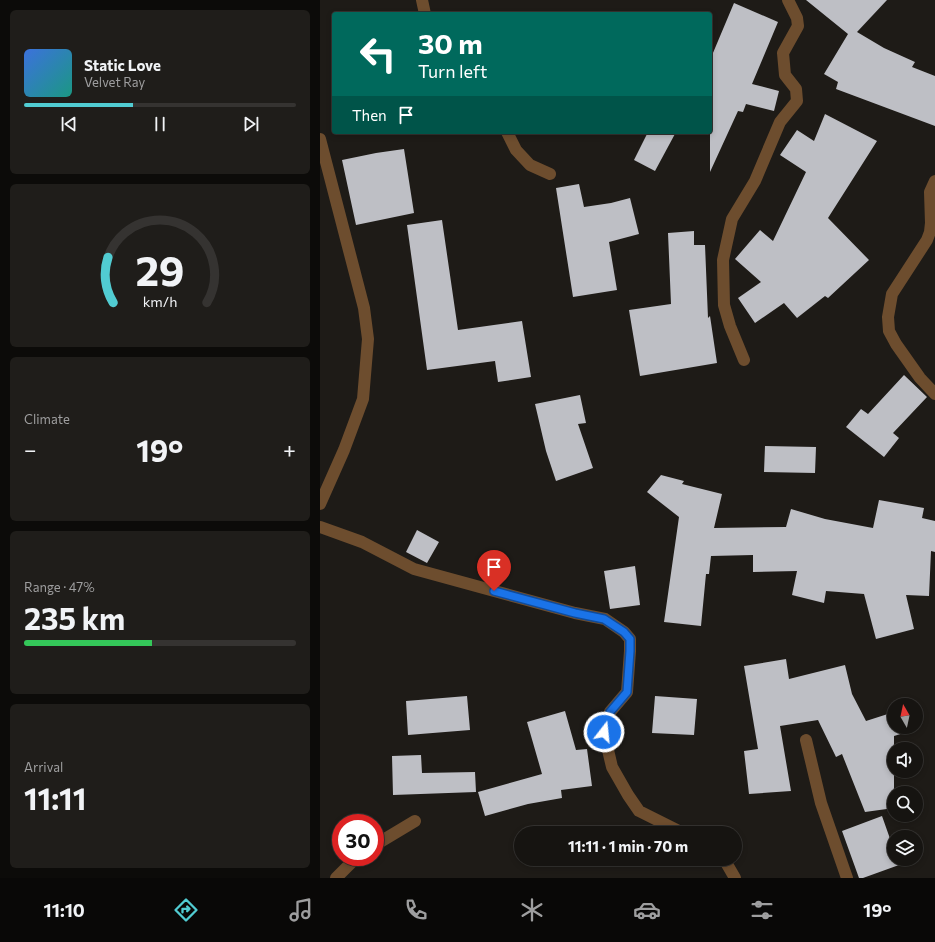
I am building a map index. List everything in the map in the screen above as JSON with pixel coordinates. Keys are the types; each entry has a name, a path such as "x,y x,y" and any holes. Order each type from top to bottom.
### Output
{"street":[{"path":"422,0 425,12"},
{"path":"744,360 730,326 724,305 723,260 732,219 755,181 780,122 797,101 796,89 785,76 783,54 798,26 797,18 788,0"},
{"path":"508,134 516,150 530,165 550,174"},
{"path":"320,139 364,308 368,339 363,399 344,450 320,504"},
{"path":"935,181 930,192 930,232 927,240 892,294 888,318 889,331 896,344 920,378 935,394"},
{"path":"320,527 362,542 414,569 575,613 604,619 624,632 630,639 627,692 610,712 604,732 612,768 639,811 670,826"},
{"path":"806,740 821,803 847,878"},
{"path":"384,840 415,822"},
{"path":"336,878 348,866"},
{"path":"728,866 735,878"}],"building":[{"path":"806,0 887,0 857,32 884,48 915,62 912,67 935,76 935,126 836,89 838,82 824,74 848,34"},
{"path":"734,3 778,22 752,84 779,91 774,111 746,104 743,112 738,111 710,172 710,134 712,134 712,55"},
{"path":"825,114 877,141 828,218 869,260 828,298 825,296 797,318 784,303 755,323 738,298 761,282 735,259 760,230 773,241 806,172 780,155 797,130 814,141"},
{"path":"647,134 675,134 655,171 634,160"},
{"path":"404,149 414,213 356,225 342,160"},
{"path":"579,184 584,207 611,203 630,198 639,234 609,242 617,290 573,297 556,188"},
{"path":"442,220 458,330 522,321 531,377 498,382 495,361 427,370 407,225"},
{"path":"694,231 694,245 705,245 708,318 710,316 717,363 640,376 629,310 671,304 668,233"},
{"path":"904,375 927,397 893,433 899,438 884,457 846,427 861,409 868,414"},
{"path":"580,395 586,423 578,424 593,468 556,481 546,451 535,404"},
{"path":"765,446 816,447 815,473 764,472"},
{"path":"661,475 684,481 682,484 722,494 714,528 786,527 791,509 825,519 873,528 879,500 924,508 922,518 935,521 935,552 931,551 929,596 906,595 914,629 876,639 864,594 826,591 824,603 792,595 797,571 753,572 753,555 711,556 709,574 706,574 701,626 664,622 679,517 647,492"},
{"path":"417,530 439,542 427,563 406,552"},
{"path":"635,566 640,605 610,609 604,571"},
{"path":"786,659 789,679 845,665 852,694 866,721 887,714 887,734 901,734 894,736 894,742 887,742 887,778 894,778 894,786 887,786 887,809 865,812 842,754 836,757 818,720 780,726 791,791 749,794 744,751 758,749 744,666"},
{"path":"467,696 470,730 408,735 406,701"},
{"path":"655,696 697,699 694,735 652,733"},
{"path":"565,711 576,750 587,749 592,786 561,790 562,798 528,804 485,816 478,792 542,774 527,722"},
{"path":"421,755 422,773 475,772 476,792 393,795 392,756"},
{"path":"882,816 887,830 887,866 896,866 863,878 859,878 842,831"}],"route":[{"path":"494,591 575,613 604,619 624,632 630,639 627,692 610,712 604,732"}]}
